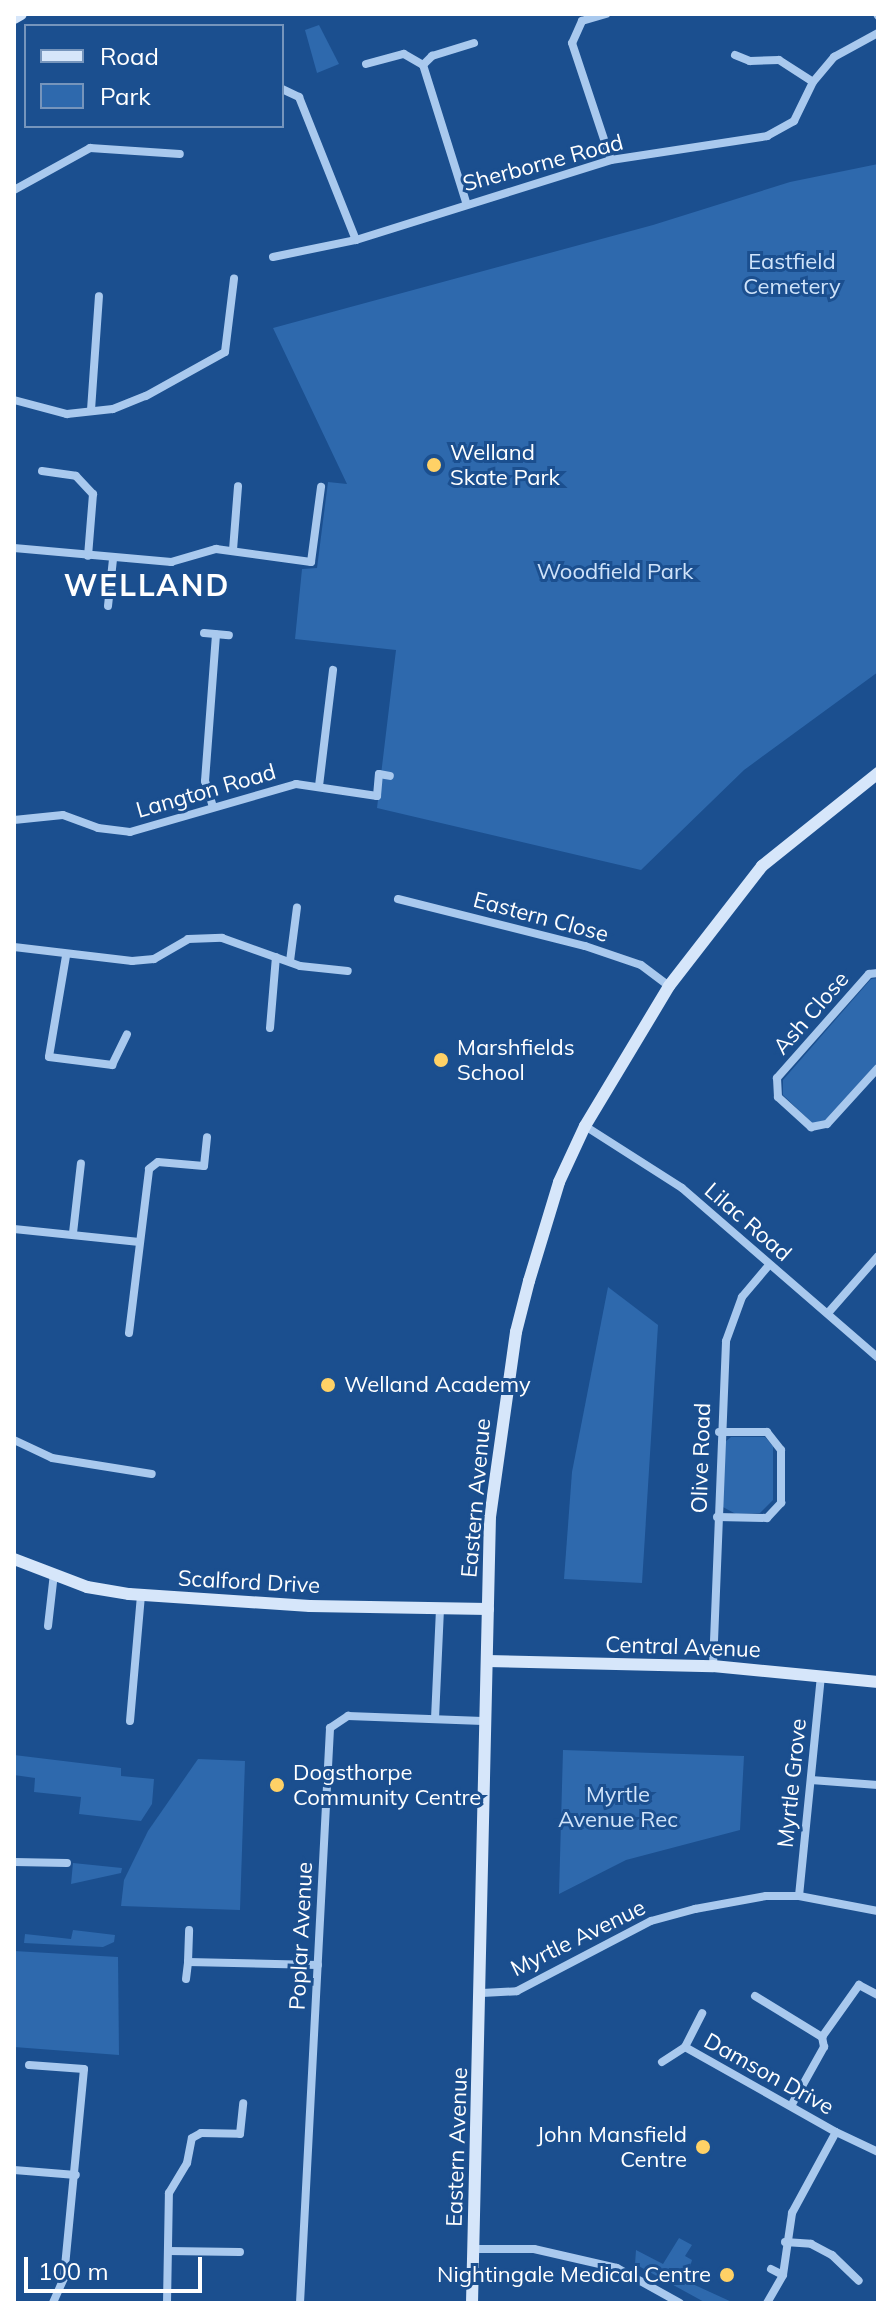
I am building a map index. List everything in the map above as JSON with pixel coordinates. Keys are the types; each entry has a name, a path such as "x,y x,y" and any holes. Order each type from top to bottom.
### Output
{"street":[{"path":"14,18 21,14"},
{"path":"606,14 582,21 572,43 611,160"},
{"name":"Sherborne Road","path":"273,257 356,240 466,202 611,160 767,136 794,121 813,82 841,51 878,33"},
{"path":"423,65 432,56 474,43"},
{"path":"366,64 404,54 423,65 466,202"},
{"path":"735,55 750,61 779,60 813,82"},
{"path":"284,90 299,97 356,240"},
{"path":"14,190 90,148 180,154"},
{"path":"14,400 67,414 113,409 146,396 225,352 234,279"},
{"path":"91,410 99,296"},
{"path":"42,471 76,476 93,494 88,556"},
{"path":"233,550 238,486"},
{"path":"14,548 171,562 216,549 311,562 321,487"},
{"path":"108,606 113,559"},
{"path":"204,633 229,635"},
{"path":"213,807 205,781 216,634"},
{"path":"319,786 333,670"},
{"name":"Eastern Avenue","path":"472,2303 482,1993 483,1721 490,1517 516,1332 559,1182 585,1126 669,986 762,866 878,773"},
{"name":"Langton Road","path":"14,820 63,815 98,828 130,832 296,784 377,796 379,774 390,776"},
{"name":"Eastern Close","path":"398,899 585,946 641,965 669,986"},
{"path":"290,961 297,907"},
{"path":"14,947 66,956 148,960 188,939 222,938 290,961 348,971"},
{"path":"66,956 49,1057 112,1065 127,1034"},
{"path":"270,1028 276,957"},
{"name":"Ash Close","path":"877,1071 827,1124 811,1127 778,1097 777,1078 869,974 878,973"},
{"name":"Lilac Road","path":"585,1126 682,1188 878,1358"},
{"path":"129,1333 149,1169 158,1162 204,1166 207,1137"},
{"path":"73,1233 81,1163"},
{"path":"14,1229 139,1242"},
{"path":"828,1313 878,1256"},
{"name":"Olive Road","path":"713,1666 719,1432 728,1330 742,1297 769,1265"},
{"path":"717,1517 767,1518 781,1503 781,1450 767,1432 719,1432"},
{"path":"14,1440 52,1458 152,1474"},
{"name":"Scalford Drive","path":"14,1559 87,1587 141,1595 488,1609"},
{"path":"48,1626 54,1573"},
{"path":"130,1721 141,1595"},
{"path":"435,1719 440,1608"},
{"name":"Central Avenue","path":"487,1661 713,1666 821,1674 878,1682"},
{"name":"Myrtle Grove","path":"799,1896 821,1674"},
{"name":"Poplar Avenue","path":"300,2303 330,1728 348,1716 483,1721"},
{"path":"811,1780 878,1785"},
{"path":"14,1862 67,1863"},
{"name":"Myrtle Avenue","path":"482,1993 517,1991 651,1921 766,1896 799,1896 878,1911"},
{"path":"186,1979 189,1930"},
{"path":"188,1962 318,1965"},
{"path":"791,2106 824,2047 822,2037 859,1985 878,1995"},
{"path":"755,1996 822,2037"},
{"path":"662,2062 685,2047 702,2013"},
{"name":"Damson Drive","path":"685,2047 836,2132 878,2152"},
{"path":"29,2065 84,2069 64,2278 53,2303"},
{"path":"192,2138 201,2133 240,2134 243,2103"},
{"path":"167,2303 169,2193 187,2163 192,2138 186,2130"},
{"name":"Damson Drive","path":"767,2303 783,2275 785,2242 792,2213 836,2132"},
{"path":"14,2170 76,2175"},
{"path":"785,2242 811,2244 848,2267 859,2281"},
{"path":"473,2249 534,2249 617,2268 680,2303"},
{"path":"168,2251 240,2252"},
{"path":"771,2269 783,2275"}],"green space":[{"path":"319,25 339,64 317,73 305,30"},
{"name":"Woodfield Park","path":"878,164 878,672 744,770 641,870 377,808 396,650 295,639 302,569 317,568 328,482 347,484 273,328 653,225 790,182"},
{"path":"878,978 878,1062 825,1121 812,1123 783,1095 783,1080 871,979"},
{"path":"608,1287 658,1325 642,1583 564,1579 572,1472"},
{"path":"731,1437 765,1437 773,1446 773,1500 760,1513 736,1514 721,1506 725,1442"},
{"name":"Myrtle Avenue Rec","path":"563,1750 744,1756 740,1830 626,1860 559,1894"},
{"path":"14,1755 121,1768 121,1776 154,1779 152,1804 141,1821 79,1814 81,1797 34,1792 35,1778 14,1775"},
{"path":"198,1759 245,1761 240,1910 121,1906 124,1880 148,1831"},
{"path":"73,1863 122,1868 121,1873 71,1884"},
{"path":"73,1930 115,1935 114,1942 103,1947 24,1943 25,1934 71,1939"},
{"path":"14,1951 118,1957 119,2055 14,2047"},
{"path":"679,2238 692,2245 685,2256 692,2260 686,2281 734,2303 706,2303 635,2264 636,2250 663,2264"}],"place":[{"name":"Welland Skate Park","path":"434,465"},
{"name":"Marshfields School","path":"441,1060"},
{"name":"Welland Academy","path":"328,1385"},
{"name":"Dogsthorpe Community Centre","path":"277,1785"},
{"name":"John Mansfield Centre","path":"703,2147"},
{"name":"Nightingale Medical Centre","path":"727,2275"}],"district":[{"name":"WELLAND","path":"147,585"}],"park label":[{"name":"Eastfield Cemetery","path":"792,274"}]}
